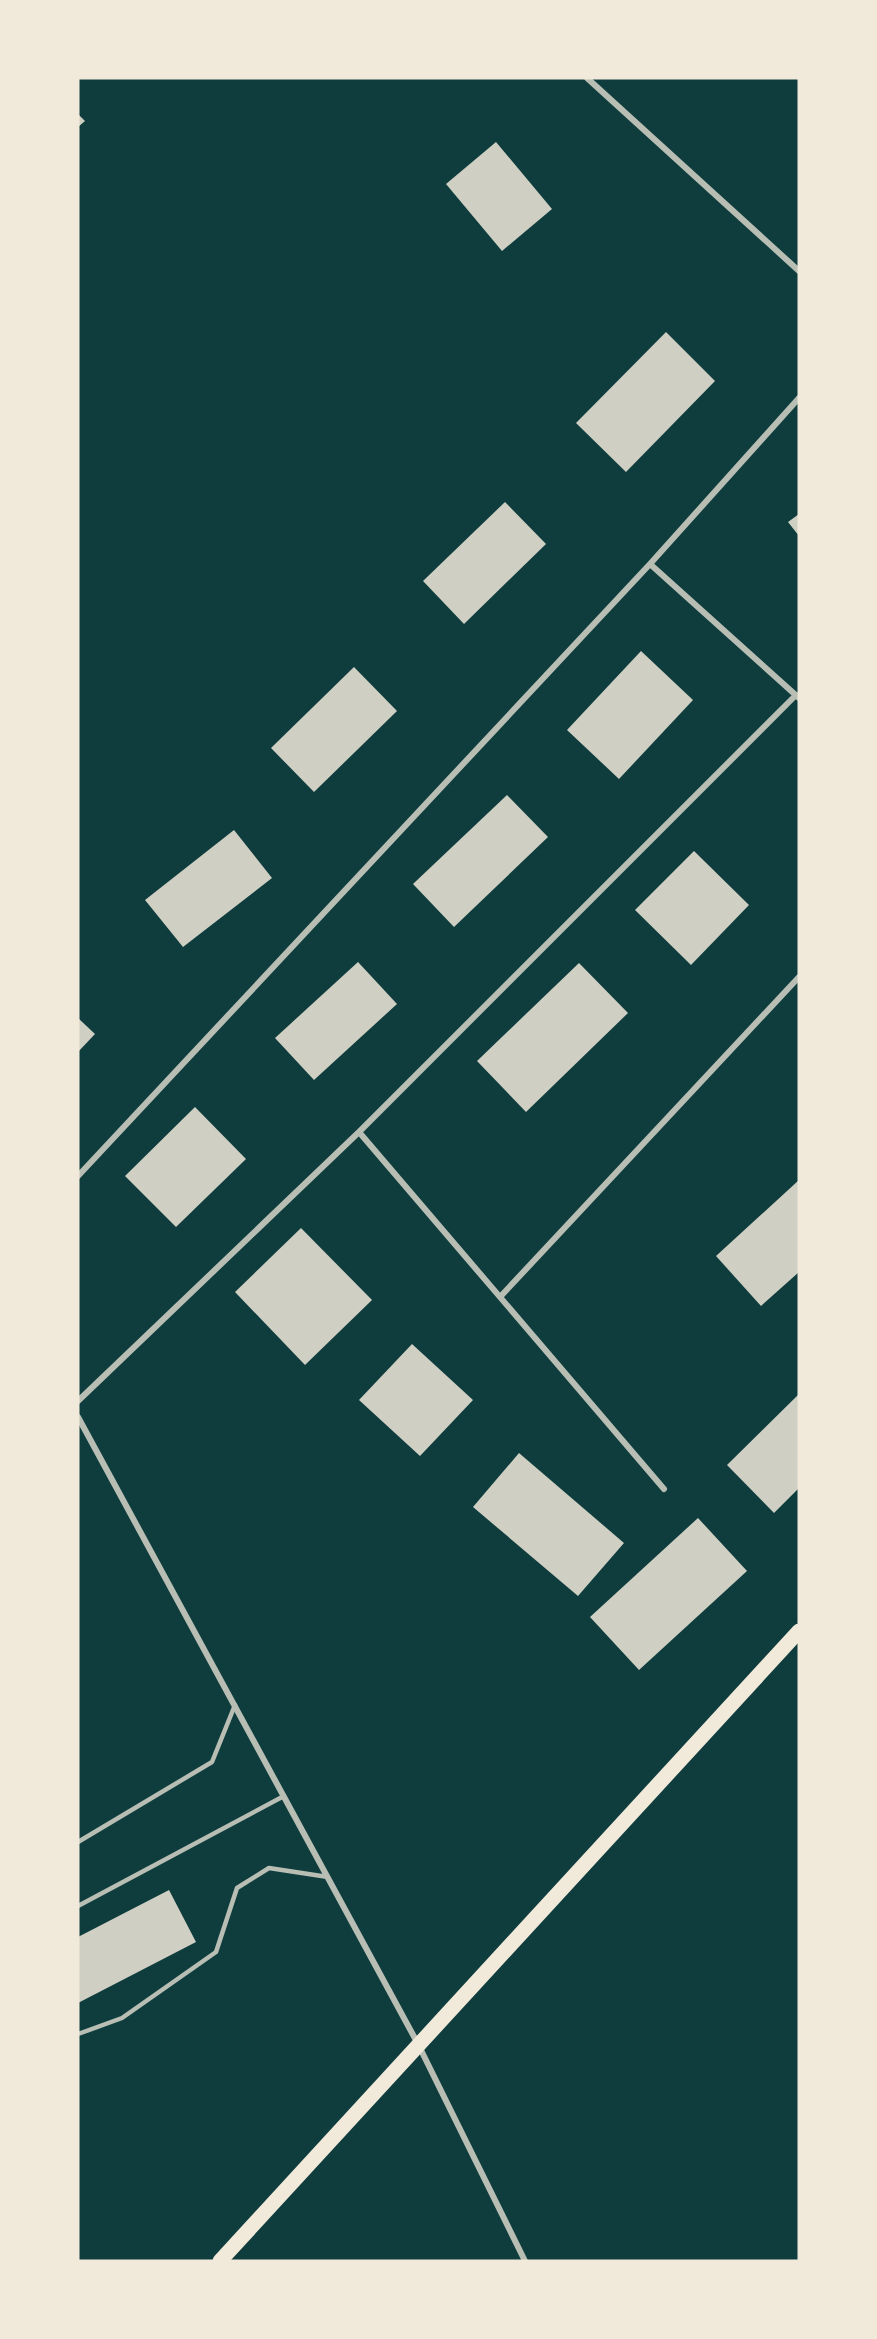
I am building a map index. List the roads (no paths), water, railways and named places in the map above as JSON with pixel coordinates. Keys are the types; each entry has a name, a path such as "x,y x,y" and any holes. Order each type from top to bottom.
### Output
{"main road":[{"path":"220,2261 799,1630"}],"street":[{"path":"587,78 799,272"},
{"path":"78,1176 650,564 799,398"},
{"path":"78,1401 359,1132 797,696 650,564"},
{"path":"500,1297 799,977"},
{"path":"359,1132 663,1489"},
{"path":"78,1417 418,2044 525,2261"}],"lane":[{"path":"78,1842 212,1762 235,1705"},
{"path":"78,1905 284,1796"},
{"path":"78,2034 122,2018 216,1952 237,1888 269,1868 328,1877"}]}
